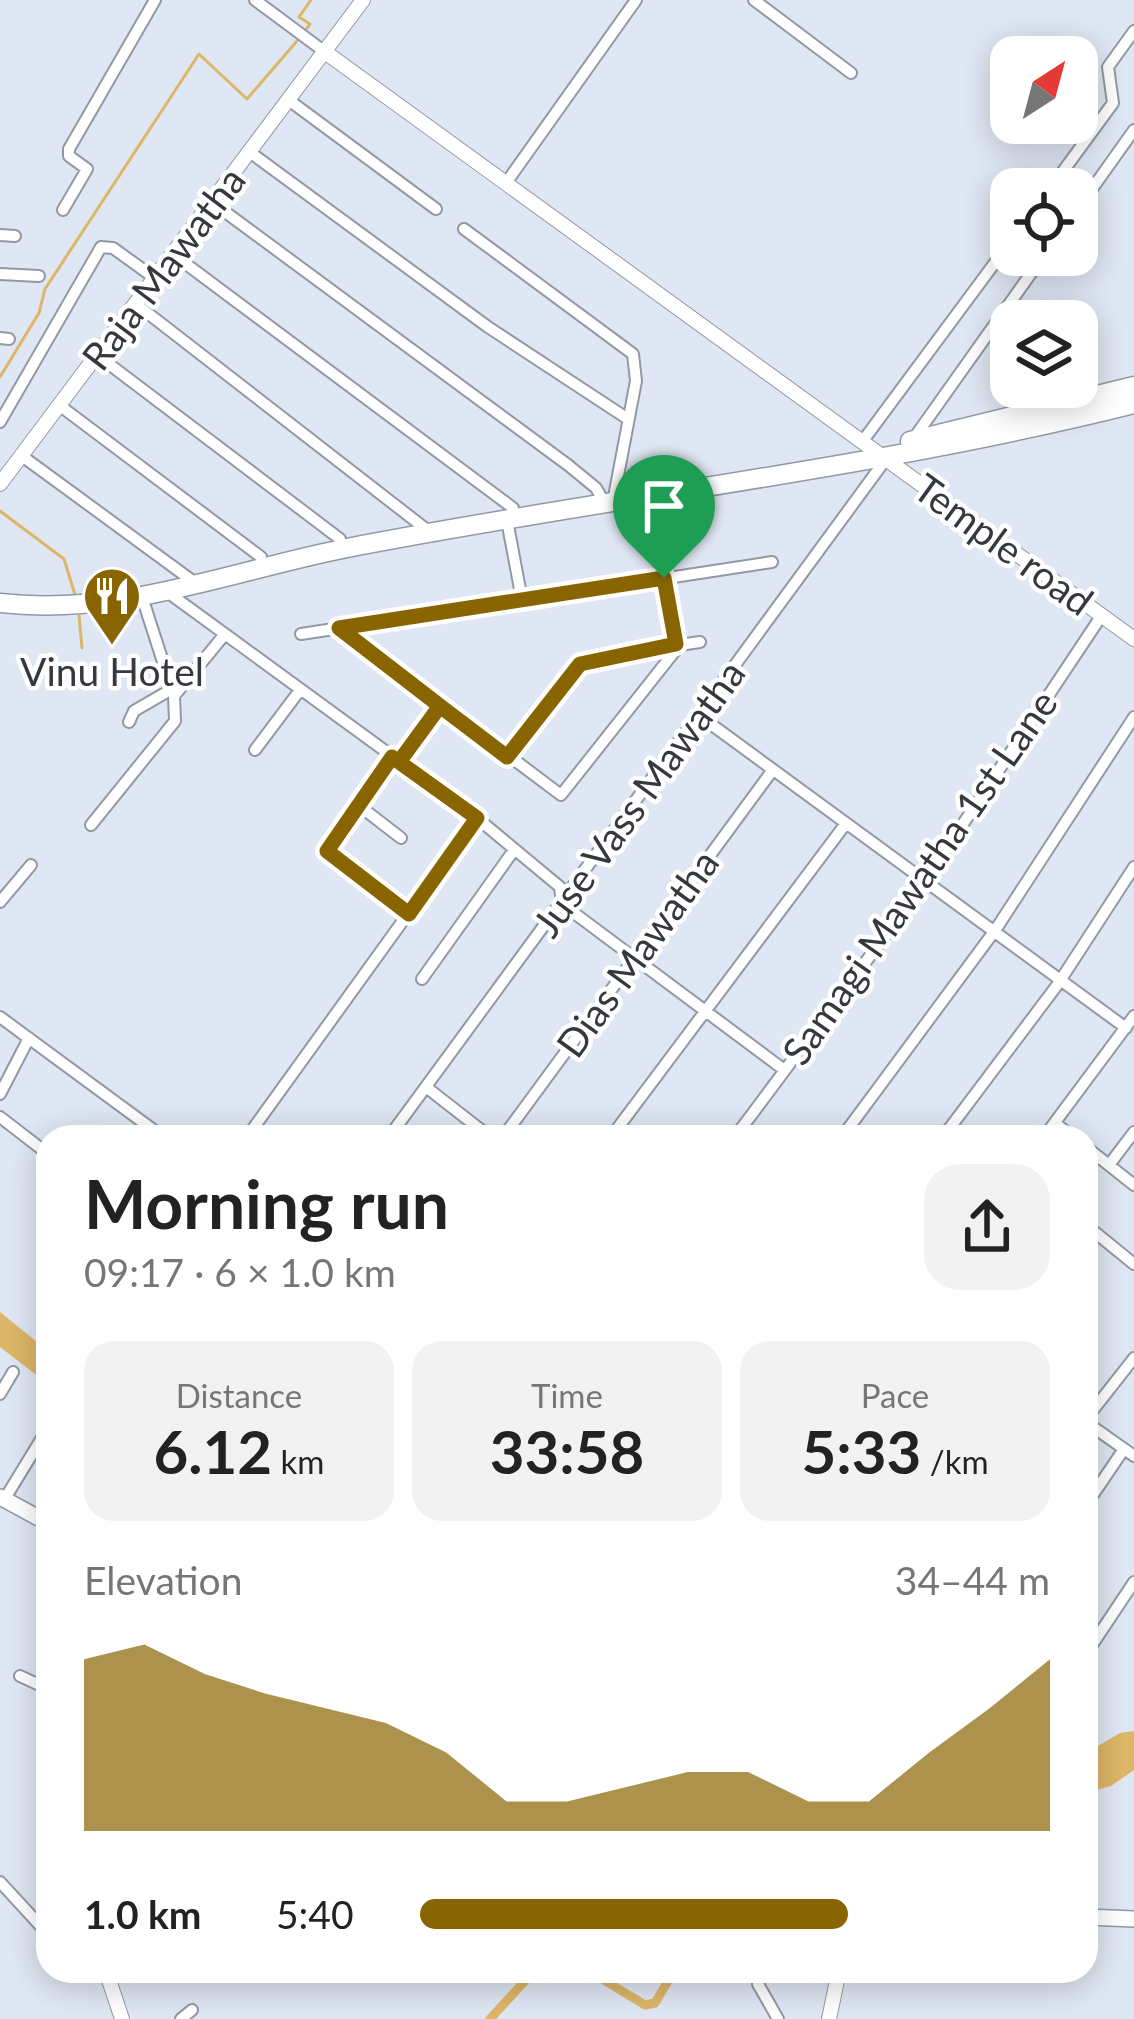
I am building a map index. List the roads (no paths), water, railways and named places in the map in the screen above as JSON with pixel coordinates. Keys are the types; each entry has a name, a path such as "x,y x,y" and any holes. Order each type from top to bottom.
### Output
{"highway":[{"path":"874,451 1134,386"},
{"path":"0,603 84,608 429,528 1134,404"},
{"path":"230,572 261,557 340,539 429,528"}],"main road":[{"path":"2,1498 36,1515"},
{"path":"1098,1918 1134,1919"}],"street":[{"path":"63,209 87,169 69,156 69,148 155,0"},
{"name":"Raja Mawatha","path":"2,477 363,0"},
{"path":"506,183 636,0"},
{"path":"754,0 851,73"},
{"path":"263,2 325,52"},
{"path":"1065,168 1113,103 1108,67 1134,31"},
{"name":"Temple road","path":"325,52 1134,639"},
{"path":"290,101 436,209"},
{"path":"1098,181 1134,130"},
{"path":"251,153 488,327 628,419"},
{"path":"213,203 608,498 636,381 633,354 464,229"},
{"path":"0,235 15,236"},
{"path":"0,422 100,247 113,248 156,278"},
{"path":"174,255 510,514 521,600"},
{"name":"Juse Vass Mawatha","path":"397,1125 698,714 990,273"},
{"path":"0,274 39,276"},
{"path":"911,441 1030,276"},
{"path":"136,304 429,528"},
{"path":"97,356 340,539"},
{"path":"59,406 261,557"},
{"path":"22,456 194,582"},
{"path":"301,634 772,562"},
{"path":"339,628 561,795 676,644 664,578"},
{"path":"166,590 477,818 560,887 562,904 783,1070"},
{"path":"91,825 175,721 173,692 142,597"},
{"name":"Samagi Mawatha 1st Lane","path":"744,1125 923,882 1102,615"},
{"path":"129,722 134,711 173,692 225,634"},
{"path":"507,757 580,664 700,642"},
{"path":"256,750 300,690"},
{"path":"409,914 327,851 357,804 440,706"},
{"path":"698,714 844,826 1130,1022 1055,1124"},
{"path":"851,1125 996,928 1134,717"},
{"name":"Dias Mawatha","path":"512,1125 772,771"},
{"path":"357,804 401,838"},
{"path":"256,1125 477,818"},
{"path":"620,1125 844,826"},
{"path":"422,979 514,850"},
{"path":"0,902 31,865"},
{"path":"953,1125 1063,977 1134,867"},
{"path":"0,1017 147,1125"},
{"path":"0,1094 29,1038"},
{"path":"426,1087 475,1125"},
{"path":"0,1117 36,1145"},
{"path":"1109,1165 1134,1132"},
{"path":"1098,1156 1134,1185"},
{"path":"1098,1235 1134,1264"},
{"path":"1098,1404 1134,1358"},
{"path":"0,1394 13,1372"},
{"path":"1098,1429 1129,1452 1098,1490"},
{"path":"2,1498 36,1446"},
{"path":"1098,1636 1134,1582"},
{"path":"20,1676 36,1683"},
{"path":"0,1882 36,1921"},
{"path":"110,1983 122,2019"},
{"path":"829,2019 836,1983"},
{"path":"758,1984 778,2019"}],"waterway":[{"path":"307,28 310,24 299,17 311,0"},
{"path":"0,377 39,313 45,289 199,54 247,99 297,41"},
{"path":"0,511 64,559 76,598"},
{"path":"79,616 82,648"},
{"path":"490,2019 523,1983"},
{"path":"609,1983 645,2005 655,2003 667,1983"}],"place":[{"name":"Vinu Hotel","path":"112,647"}]}
